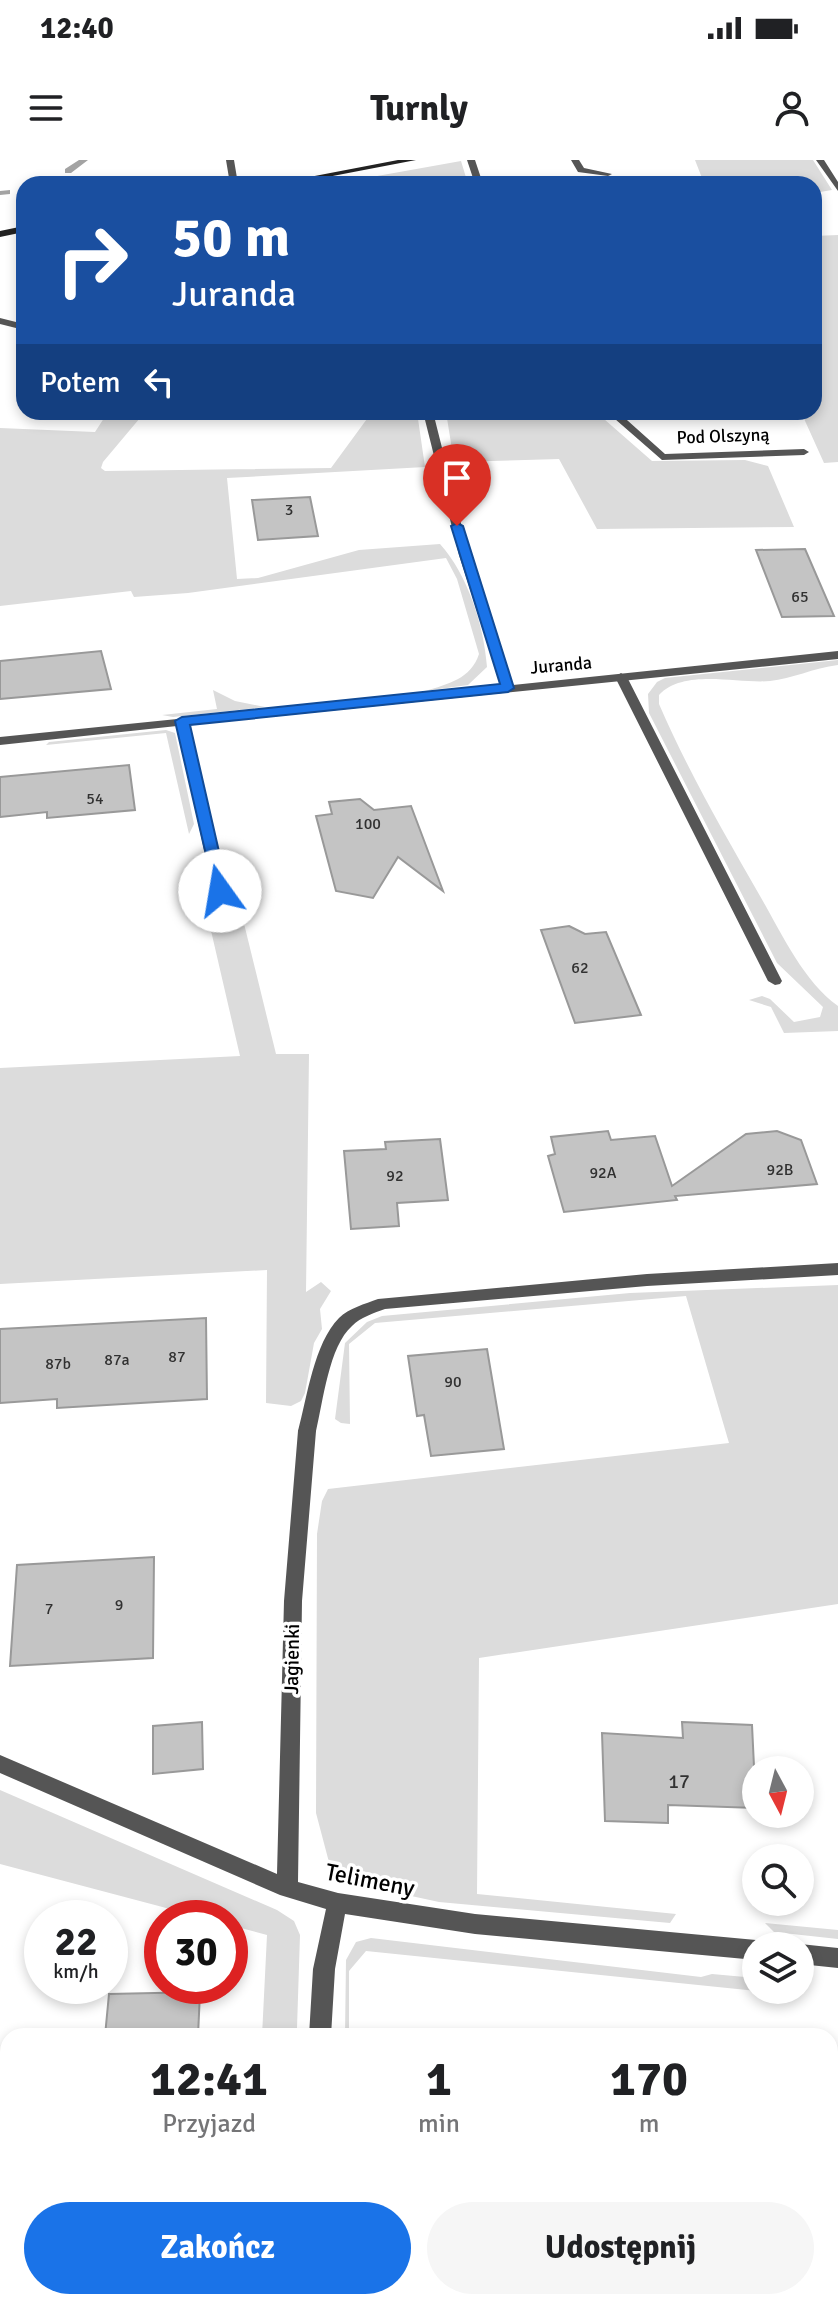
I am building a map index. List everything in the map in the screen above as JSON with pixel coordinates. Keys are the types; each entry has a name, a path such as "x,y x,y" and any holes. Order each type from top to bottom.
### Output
{"street":[{"path":"322,176 412,160"},
{"path":"575,160 581,170 608,174"},
{"path":"820,160 838,189"},
{"path":"430,420 464,555 508,688"},
{"name":"Pod Olszyną","path":"621,420 662,457 804,452"},
{"name":"Juranda","path":"0,741 838,655"},
{"path":"621,677 775,981"},
{"path":"182,721 220,891"},
{"name":"Jagienki","path":"287,1888 293,1601 307,1431 329,1346 336,1331 347,1320 384,1303 647,1280 838,1269"},
{"name":"Telimeny","path":"0,1764 287,1888 338,1903 475,1924 742,1949"},
{"path":"320,2028 321,1980 326,1942 338,1903"},
{"path":"814,1955 838,1958"}],"shaded area":[{"path":"695,160 813,160 832,190 822,192 822,176 701,176"},
{"path":"461,161 466,176 377,176"},
{"path":"838,235 838,462 824,463 805,420 822,420 822,236"},
{"path":"103,420 138,420 103,462 101,468 105,471 331,468 366,420 418,420 425,467 227,478 237,579 258,578 359,550 440,544 459,571 473,602 487,667 468,685 425,691 464,675 479,654 457,579 446,558 188,593 134,597 131,591 0,606 0,428 95,432"},
{"path":"447,420 605,420 652,461 745,460 768,466 794,527 597,529 559,459 454,462"},
{"path":"838,660 838,665 778,680 697,679 670,687 659,695 659,704 694,778 785,940 803,970 838,1006 838,1031 784,1033 771,1007 749,1000 762,996 770,999 794,1022 820,1017 823,1007 777,963 649,713 648,694 657,682 665,678"},
{"path":"213,690 235,701 265,707 173,717 162,715 217,709"},
{"path":"166,730 175,733 194,824 189,834 166,733 46,745 49,742"},
{"path":"236,891 276,1054 309,1054 306,1292 321,1282 331,1291 320,1309 322,1329 314,1343 305,1393 301,1401 291,1406 266,1403 267,1270 0,1284 0,1068 240,1056 203,896"},
{"path":"838,1285 838,1604 479,1658 477,1894 676,1914 670,1923 439,1902 342,1881 330,1866 316,1813 317,1534 322,1501 328,1489 729,1443 686,1296 375,1323 349,1344 350,1424 335,1419 345,1343 367,1322 382,1316 630,1293"},
{"path":"0,1790 277,1910 294,1921 300,1935 297,2028 262,2028 267,1935 248,1930 248,1900 144,1902 0,1864"},
{"path":"765,1923 838,1930 838,1939 814,1936 814,1932 774,1932"},
{"path":"371,1938 701,1977 712,1974 742,1977 742,1989 366,1951 349,1971 349,2028 345,2028 346,1960 356,1942"}],"building":[{"path":"310,497 318,536 258,540 252,500"},
{"path":"805,549 834,616 782,617 756,550"},
{"path":"101,651 111,689 0,699 0,661"},
{"path":"129,765 135,810 47,818 47,812 0,817 0,777"},
{"path":"360,799 374,810 411,806 443,891 398,857 373,898 336,891 316,816 332,814 329,802"},
{"path":"569,926 585,934 606,932 641,1015 575,1023 541,930"},
{"path":"608,1131 611,1140 655,1136 672,1186 746,1134 777,1131 801,1140 817,1184 675,1196 677,1200 564,1212 548,1156 555,1154 551,1137"},
{"path":"440,1139 448,1200 397,1203 399,1226 351,1229 344,1151 386,1149 385,1142"},
{"path":"206,1318 207,1399 57,1408 57,1399 0,1403 0,1329"},
{"path":"487,1349 504,1449 431,1456 424,1415 417,1416 408,1356"},
{"path":"154,1557 153,1658 10,1666 17,1565"},
{"path":"202,1722 203,1769 153,1774 153,1726"},
{"path":"682,1722 752,1725 753,1756 742,1756 742,1808 668,1805 668,1823 605,1821 602,1733 683,1738"},
{"path":"144,1993 144,2004 199,2004 198,2028 106,2028 108,2004 128,2004 128,1994"}],"waterway":[{"path":"68,171 84,160"},
{"path":"0,193 7,192"}],"route":[{"path":"220,891 182,721 508,688 457,526"}]}
